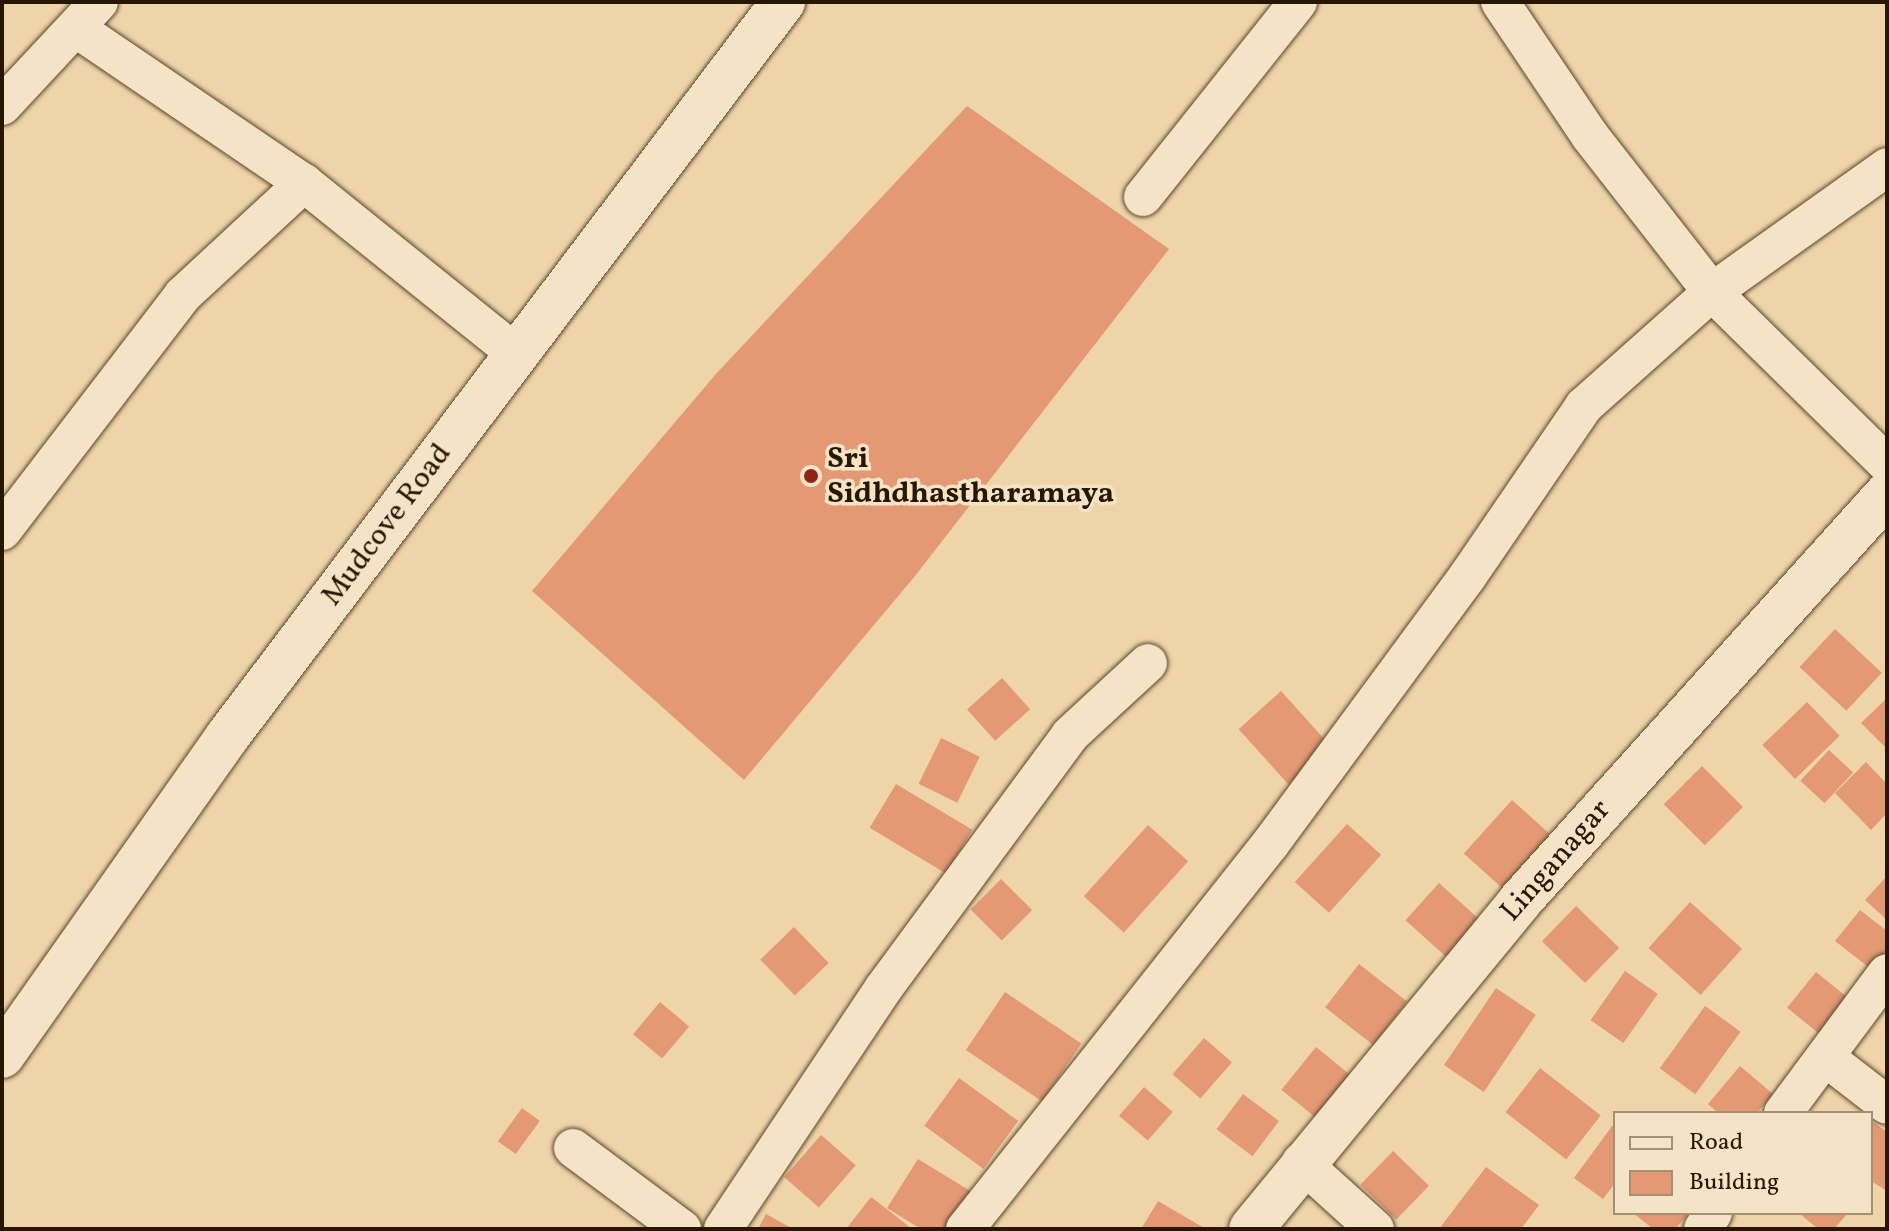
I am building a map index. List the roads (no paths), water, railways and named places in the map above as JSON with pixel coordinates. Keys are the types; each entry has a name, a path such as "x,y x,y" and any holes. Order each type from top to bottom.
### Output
{"street":[{"name":"Mudcove Road","path":"2,1056 227,737 783,2"},
{"path":"1143,197 1298,2"},
{"path":"1500,2 1590,136 1712,292 1887,464"},
{"path":"2,106 88,15 517,354"},
{"path":"965,1229 1271,843 1467,577 1584,406 1712,292 1887,167"},
{"path":"2,531 183,295 304,183"},
{"name":"Linganagar","path":"1251,1229 1301,1162 1520,901 1887,494"},
{"path":"723,1229 883,989 1070,735 1148,663"},
{"path":"1784,1111 1887,973"},
{"path":"1825,1057 1887,1105"},
{"path":"573,1148 682,1229"},
{"path":"1301,1162 1375,1229"}],"place":[{"name":"Sri Sidhdhastharamaya","path":"811,476"}]}
